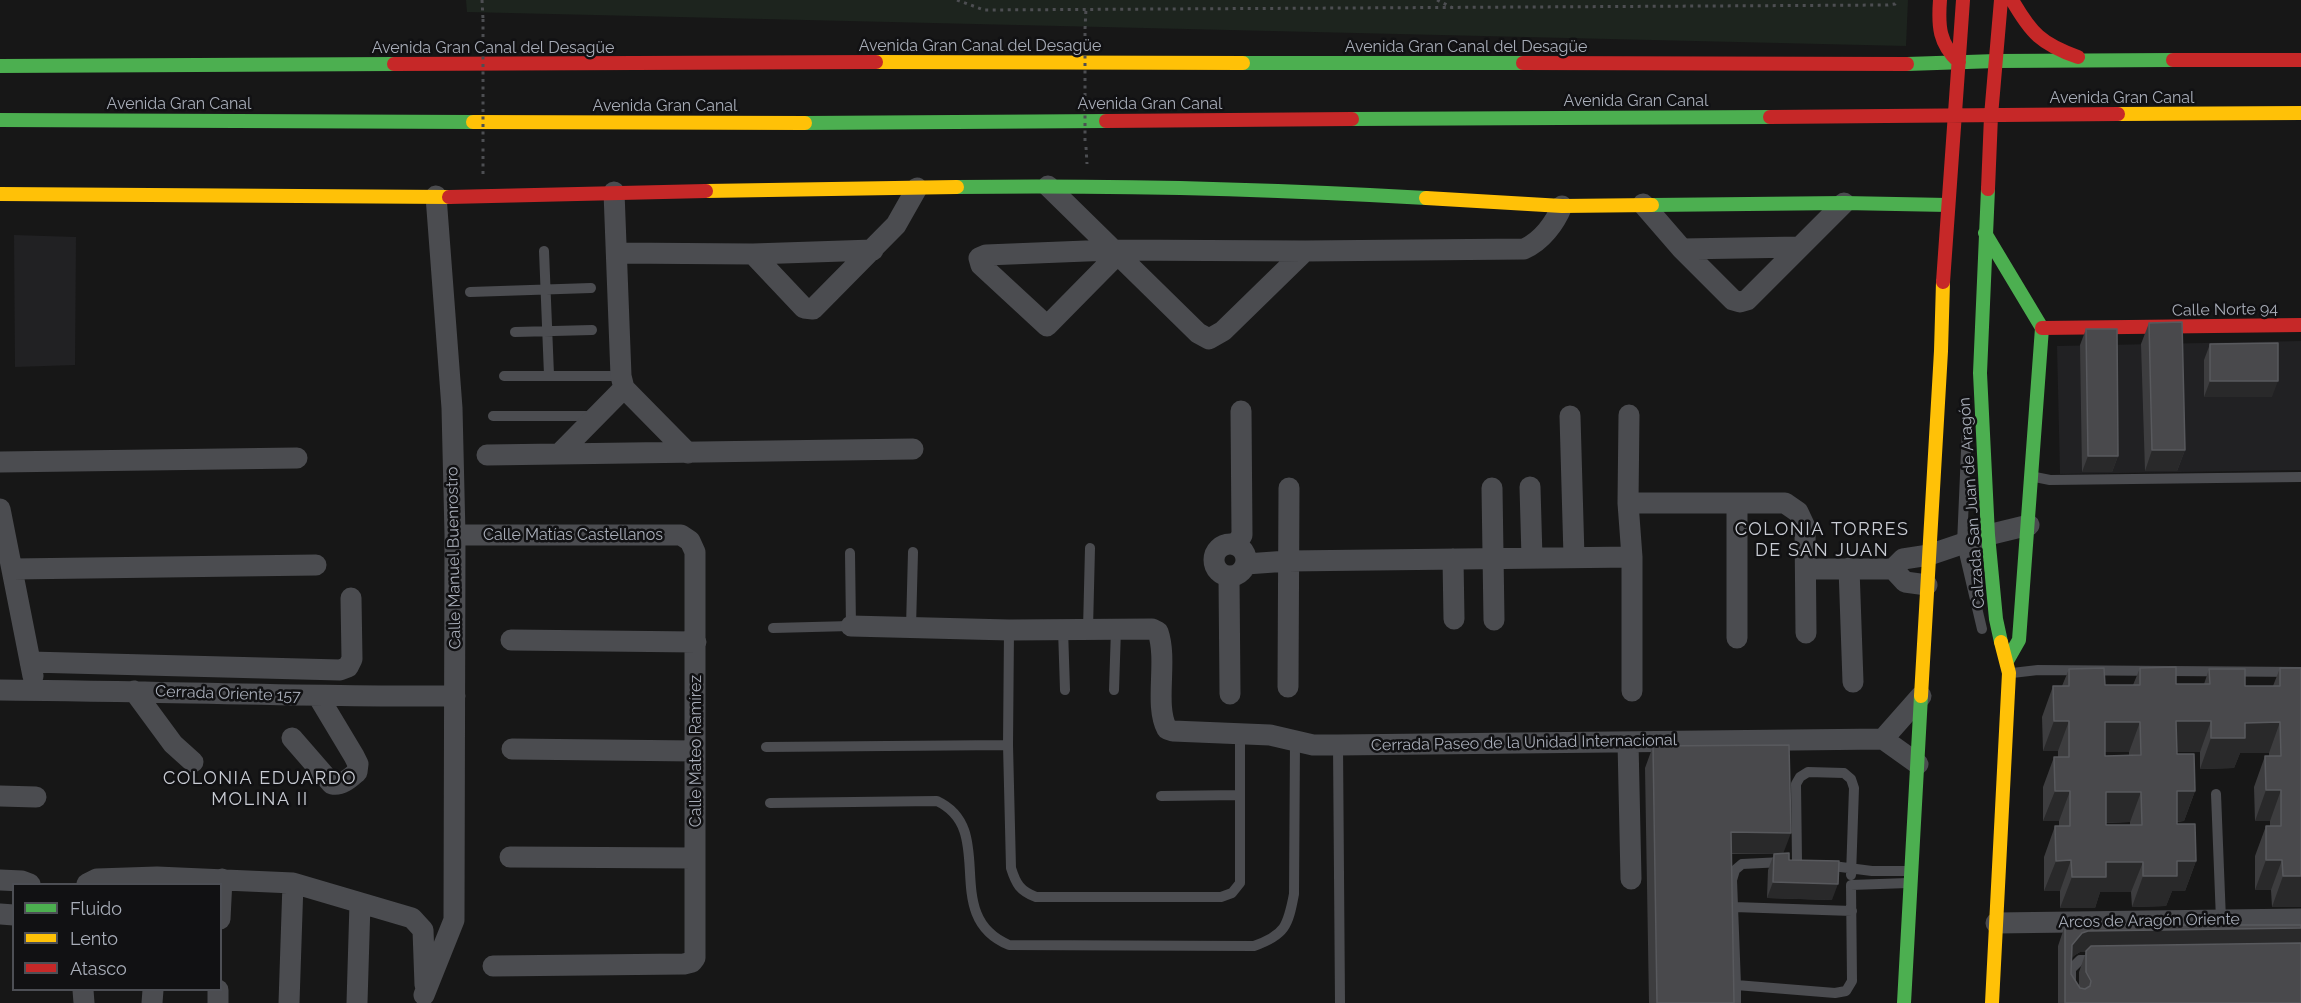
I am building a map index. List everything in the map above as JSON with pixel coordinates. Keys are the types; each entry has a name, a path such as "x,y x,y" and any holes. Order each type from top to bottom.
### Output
{"main road":[{"path":"1940,0 1938,33 1950,55 1979,59 2094,62 2301,60"},
{"name":"Calzada San Juan de Aragón","path":"1963,0 1979,59 1986,116 1980,373 1988,535 1996,619 2008,667 1992,1003"},
{"name":"Calzada San Juan de Aragón","path":"1904,1003 1921,696 1933,592 1943,270 1948,205 1960,116 2001,0"},
{"path":"2012,0 2030,33 2051,48 2094,62"},
{"name":"Avenida Gran Canal del Desagüe","path":"0,66 1979,59"},
{"name":"Avenida Gran Canal","path":"0,120 829,123 2301,113"},
{"path":"0,194 436,196 1048,186 1326,192 1562,206 1844,203 1948,205"},
{"path":"1985,232 2042,328 2019,640 2008,667"},
{"name":"Calle Norte 94","path":"2042,328 2301,325"}],"street":[{"path":"1048,186 1114,253 1203,337 1209,339 1222,331 1305,251"},
{"path":"753,254 808,310 817,306 896,225 917,188"},
{"path":"614,192 623,382 688,453"},
{"name":"Calle Manuel Buenrostro","path":"424,999 454,920 455,535 452,408 436,196"},
{"path":"1643,204 1682,249 1733,300 1740,302 1747,300 1844,203"},
{"path":"1114,253 1047,326 979,262 979,258 986,255 1114,253 1524,249 1531,246 1555,222 1562,206"},
{"path":"1682,249 1799,247"},
{"path":"617,253 753,254 873,250"},
{"path":"560,453 597,416 623,382"},
{"path":"1236,545 1242,535 1241,411"},
{"path":"1629,415 1628,503 1632,557 1632,691"},
{"path":"1570,416 1574,557"},
{"path":"487,455 913,449"},
{"path":"0,462 297,458"},
{"path":"1530,487 1532,558"},
{"path":"1288,488 1288,687"},
{"path":"1492,488 1494,620"},
{"path":"1628,503 1785,503 1798,512 1805,527 1806,633"},
{"path":"1737,503 1737,638"},
{"path":"0,509 36,690"},
{"path":"1806,569 1887,568 1904,559 1935,553 1988,535 2028,525"},
{"name":"Calle Matías Castellanos","path":"455,535 681,535 690,541"},
{"name":"Calle Mateo Ramírez","path":"494,966 684,964 692,962 696,954 695,552 690,541"},
{"path":"1230,694 1237,570 1244,553 1236,545 1224,545 1213,557 1218,572 1237,570 1288,561 1632,557"},
{"path":"1453,559 1454,619"},
{"path":"13,569 316,565"},
{"path":"1849,568 1853,682"},
{"path":"1887,568 1905,582 1933,592"},
{"path":"30,662 340,670 348,667 352,659 351,597"},
{"path":"851,626 1010,630 1116,629"},
{"name":"Cerrada Paseo de la Unidad Internacional","path":"1116,629 1145,628 1158,632 1162,648 1163,718 1167,729 1179,732 1269,735 1313,745 1883,739"},
{"path":"511,639 696,642"},
{"name":"Cerrada Oriente 157","path":"0,690 318,696 455,696"},
{"path":"134,691 172,744 193,762"},
{"path":"292,738 332,784 345,782 357,772 358,764 354,756 318,696"},
{"path":"1918,764 1883,739 1921,696"},
{"path":"1628,742 1631,879"},
{"path":"512,749 695,751"},
{"path":"0,796 36,797"},
{"path":"510,857 695,858"},
{"path":"90,883 97,879 222,879 293,883 412,918 423,930 424,999"},
{"path":"222,879 222,883"},
{"path":"0,880 26,883"},
{"path":"289,1003 293,883"},
{"path":"357,1003 360,903"},
{"name":"Arcos de Aragón Oriente","path":"1996,923 2301,919"}],"lane":[{"path":"1973,0 1979,59"},
{"path":"1935,553 1944,441 1960,116"},
{"path":"1969,388 1986,116"},
{"path":"544,251 549,375"},
{"path":"470,292 591,288"},
{"path":"515,332 592,330"},
{"path":"504,376 549,375 623,382"},
{"path":"1968,412 1962,544 1985,640"},
{"path":"493,416 597,416"},
{"path":"2032,477 2050,480 2301,477"},
{"path":"1089,629 1090,548"},
{"path":"911,627 912,552"},
{"path":"772,628 851,626 850,553"},
{"path":"1063,629 1065,690"},
{"path":"1114,690 1116,629"},
{"path":"1010,630 1008,745 1011,868 1016,883 1024,893 1036,897 1221,897 1232,893 1240,883 1240,734"},
{"path":"2008,667 2038,670 2301,672"},
{"path":"1984,1003 1997,727 1995,705"},
{"path":"770,803 937,801 948,806 956,813 967,838 972,902 987,932 998,941 1009,945 1254,946 1271,940 1284,929 1291,912 1294,894 1295,741"},
{"path":"766,747 1008,745"},
{"path":"1338,745 1340,1003"},
{"path":"1736,985 1834,993 1846,991 1852,981 1851,869 1854,788 1851,779 1844,773 1808,772 1800,777 1796,784 1806,863"},
{"path":"2216,794 2221,920"},
{"path":"1161,796 1240,795"},
{"path":"1736,1003 1732,880 1735,870 1742,864 1806,863 1911,877"},
{"path":"1851,885 1911,877"},
{"path":"1734,907 1852,911"},
{"path":"2076,1003 2071,995 2071,969 2080,960 2104,960"}],"path":[{"path":"482,0 483,175"},
{"path":"957,0 984,10 1888,5 1895,4 1898,0"},
{"path":"1437,0 1452,7"},
{"path":"1085,141 1086,9"}],"shaded area":[{"path":"466,0 1908,0 1906,46 467,12"},
{"path":"14,235 76,237 75,365 15,367"},
{"path":"2301,341 2301,470 2060,474 2057,346"}],"building":[{"path":"2182,322 2185,450 2152,450 2149,323"},
{"path":"2086,329 2117,329 2118,456 2088,456"},
{"path":"2278,343 2278,381 2210,381 2210,344"},
{"path":"2176,667 2176,684 2210,684 2209,669 2245,669 2245,686 2280,686 2280,668 2301,668 2301,876 2283,876 2282,860 2266,860 2266,826 2281,826 2281,790 2266,790 2265,756 2281,756 2280,722 2245,723 2245,738 2211,738 2211,721 2176,721 2177,754 2194,754 2195,791 2177,791 2177,824 2195,824 2196,861 2177,861 2177,876 2143,876 2143,862 2106,862 2106,877 2072,877 2071,860 2056,861 2055,826 2070,826 2070,791 2055,791 2054,757 2069,757 2069,721 2054,721 2053,686 2069,686 2069,669 2104,668 2105,685 2140,685 2140,668","holes":["2105,722 2140,722 2141,755 2105,756","2106,792 2141,792 2142,825 2106,825"]},
{"path":"1789,745 1791,833 1731,832 1734,1003 1657,1003 1653,746"},
{"path":"1789,853 1789,860 1839,861 1838,884 1773,882 1774,854"},
{"path":"2065,925 2301,925 2301,928 2088,931 2082,933 2072,945 2071,974 2080,988 2085,989 2090,986 2091,981 2086,972 2086,951 2091,946 2301,943 2301,1003 2065,1003"}],"traffic: fast":[{"path":"1907,64 2173,60"},
{"path":"1243,63 1523,63"},
{"path":"0,66 394,64"},
{"path":"1352,119 1770,117"},
{"path":"0,120 473,122"},
{"path":"805,123 1106,121"},
{"path":"957,187 1192,188 1426,198"},
{"path":"1988,189 1980,373 1988,535 1996,619 2001,642"},
{"path":"1652,205 1844,203 1948,205"},
{"path":"1985,233 2042,328 2019,640 2007,661"},
{"path":"1904,1003 1921,696"}],"traffic: slow":[{"path":"876,62 1243,63"},
{"path":"2118,114 2301,113"},
{"path":"473,122 805,123"},
{"path":"706,191 957,187"},
{"path":"0,194 449,197"},
{"path":"1426,198 1562,206 1652,205"},
{"path":"1921,696 1943,282"},
{"path":"1992,1003 2009,673 2001,642"}],"traffic: jam":[{"path":"1940,0 1941,34 1947,48 1959,62"},
{"path":"1943,282 1963,0"},
{"path":"1988,189 1991,116 2001,0"},
{"path":"2012,0 2038,36 2055,47 2078,57"},
{"path":"2173,60 2301,60"},
{"path":"394,64 876,62"},
{"path":"1523,63 1907,64"},
{"path":"1770,117 2118,114"},
{"path":"1106,121 1352,119"},
{"path":"449,197 706,191"},
{"path":"2042,328 2301,325"}],"district":[{"name":"COLONIA TORRES DE SAN JUAN","path":"1822,540"},
{"name":"COLONIA EDUARDO MOLINA II","path":"260,789"}]}
